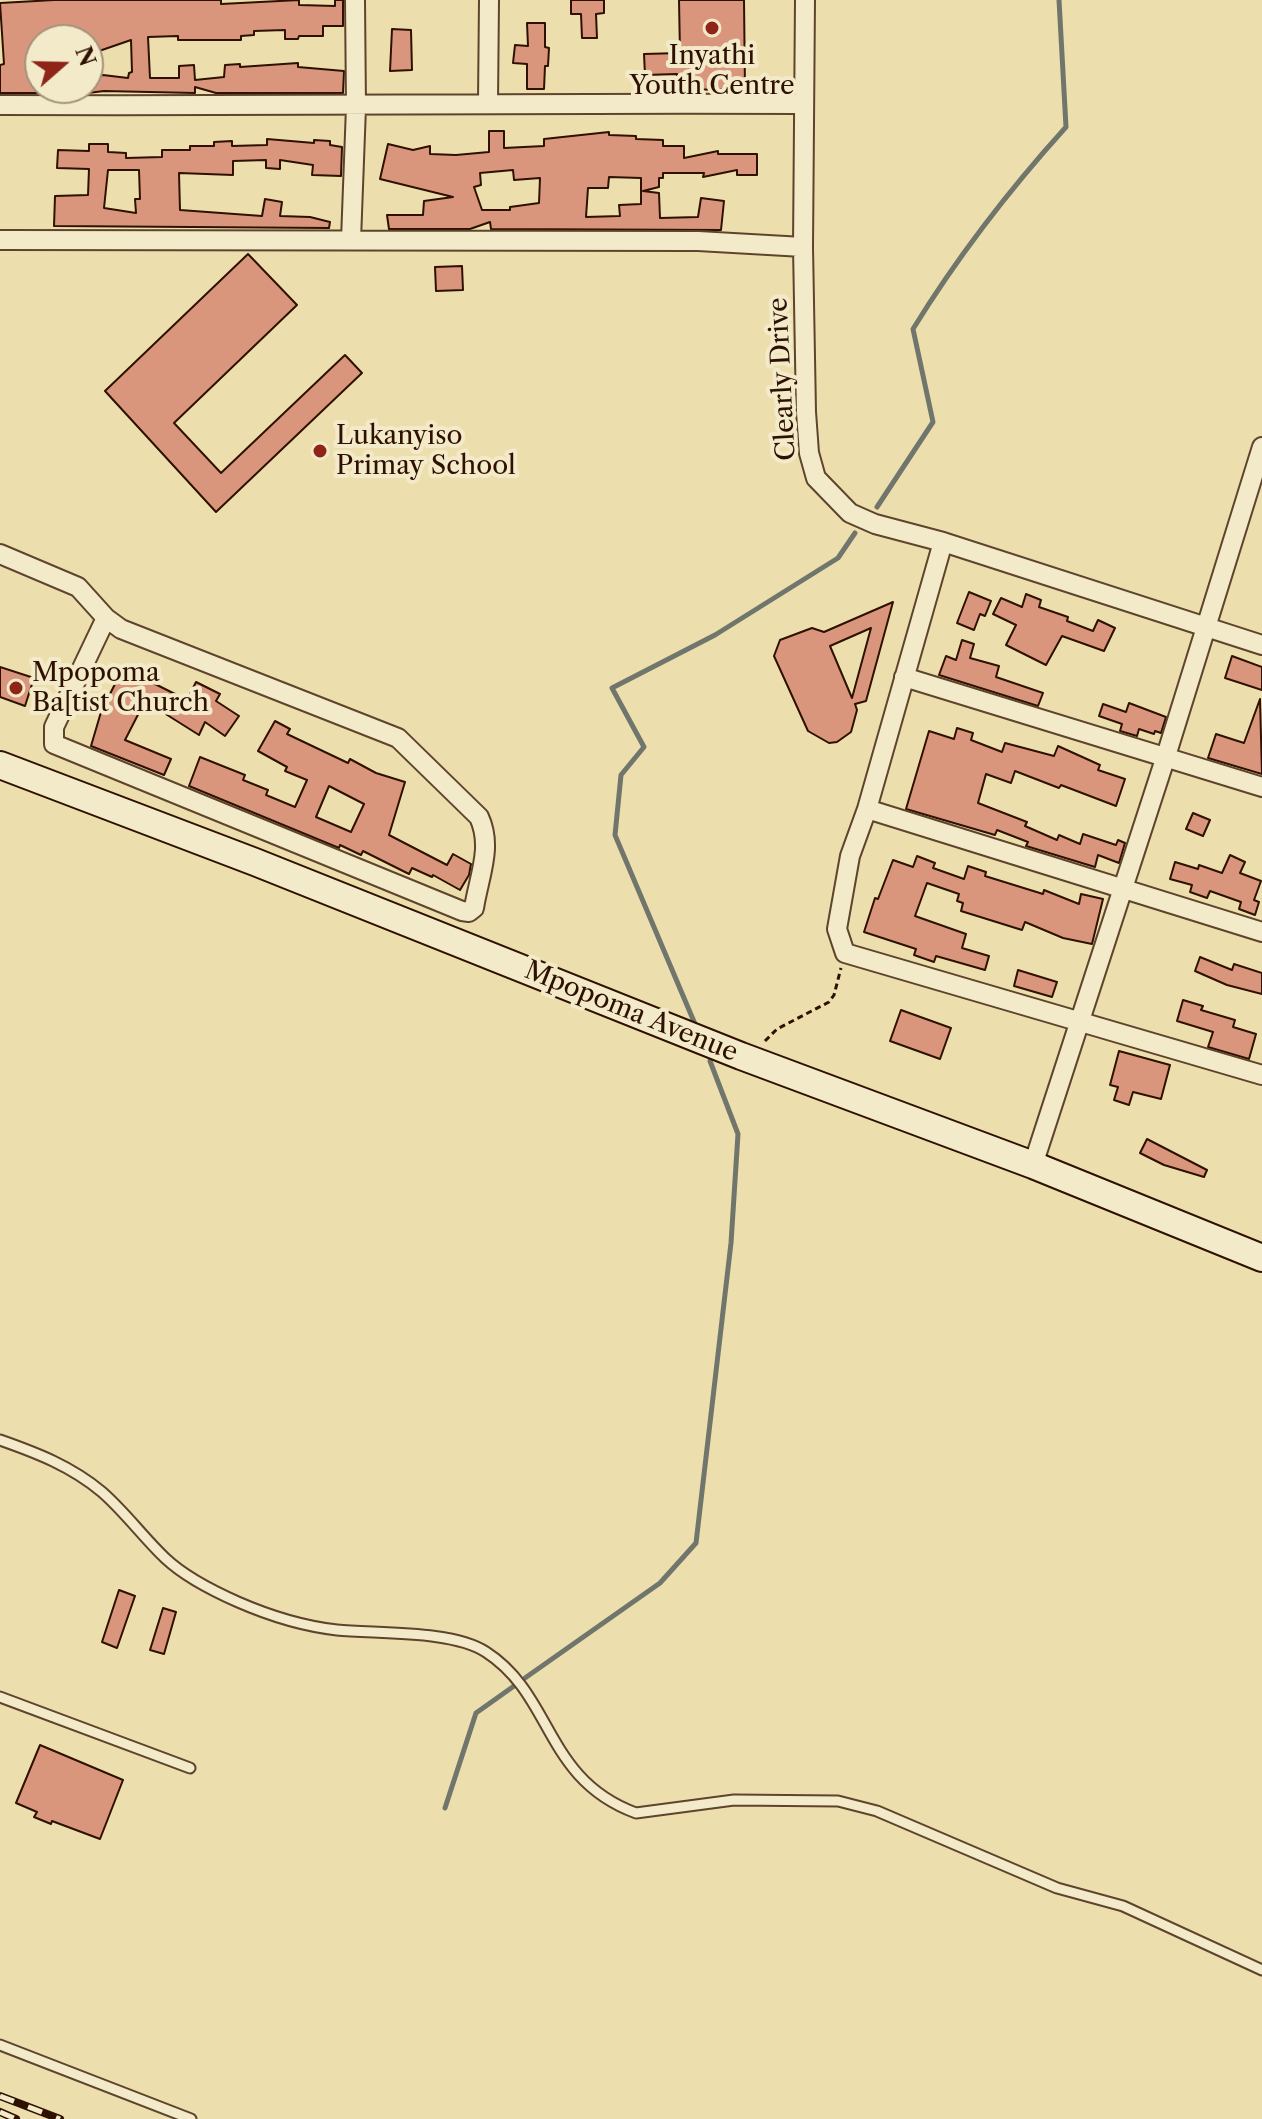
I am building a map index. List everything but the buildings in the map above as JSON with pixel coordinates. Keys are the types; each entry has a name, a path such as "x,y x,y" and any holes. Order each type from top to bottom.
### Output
{"street":[{"path":"351,240 356,107 355,0"},
{"path":"488,102 489,0"},
{"name":"Clearly Drive","path":"805,0 803,247 809,453 816,478 850,513 875,524 943,542 1262,645"},
{"path":"0,105 356,107 488,102 804,104"},
{"path":"0,240 698,241 803,247"},
{"path":"1033,1165 1205,626 1253,504 1262,447"},
{"path":"943,542 867,809 850,856 837,929 845,953 1262,1075"},
{"path":"0,554 78,587 106,618 121,629 403,741 479,817 484,828 487,841 474,908 469,912 462,911 54,744 54,727 106,618"},
{"path":"904,677 1262,787"},
{"name":"Mpopoma Avenue","path":"0,765 285,874 750,1059 1033,1165 1262,1258"},
{"path":"867,809 1262,932"}],"lane":[{"path":"0,1440 65,1465 100,1490 172,1564 239,1603 306,1626 444,1638 483,1650 503,1664 520,1683 557,1748 576,1774 620,1808 636,1813 734,1800 838,1801 877,1811 1057,1888 1123,1906 1262,1970"},
{"path":"0,1697 190,1768"},
{"path":"0,2045 191,2119"}],"path":[{"path":"750,1059 777,1029 829,1002 834,995 845,953"}],"waterway":[{"path":"877,507 933,422 913,329 985,224 1066,127 1059,0"},
{"path":"695,1024 615,835 621,775 644,747 612,688 715,635 838,558 855,533"},
{"path":"525,1678 660,1583 696,1543 731,1243 738,1134 710,1061"},
{"path":"445,1808 476,1713 514,1686"}],"railway":[{"path":"0,2096 60,2119"},
{"path":"0,2112 16,2119"}],"place":[{"name":"Inyathi Youth Centre","path":"712,28"},
{"name":"Lukanyiso Primay School","path":"320,451"},
{"name":"Mpopoma Ba[tist Church","path":"16,688"}]}
